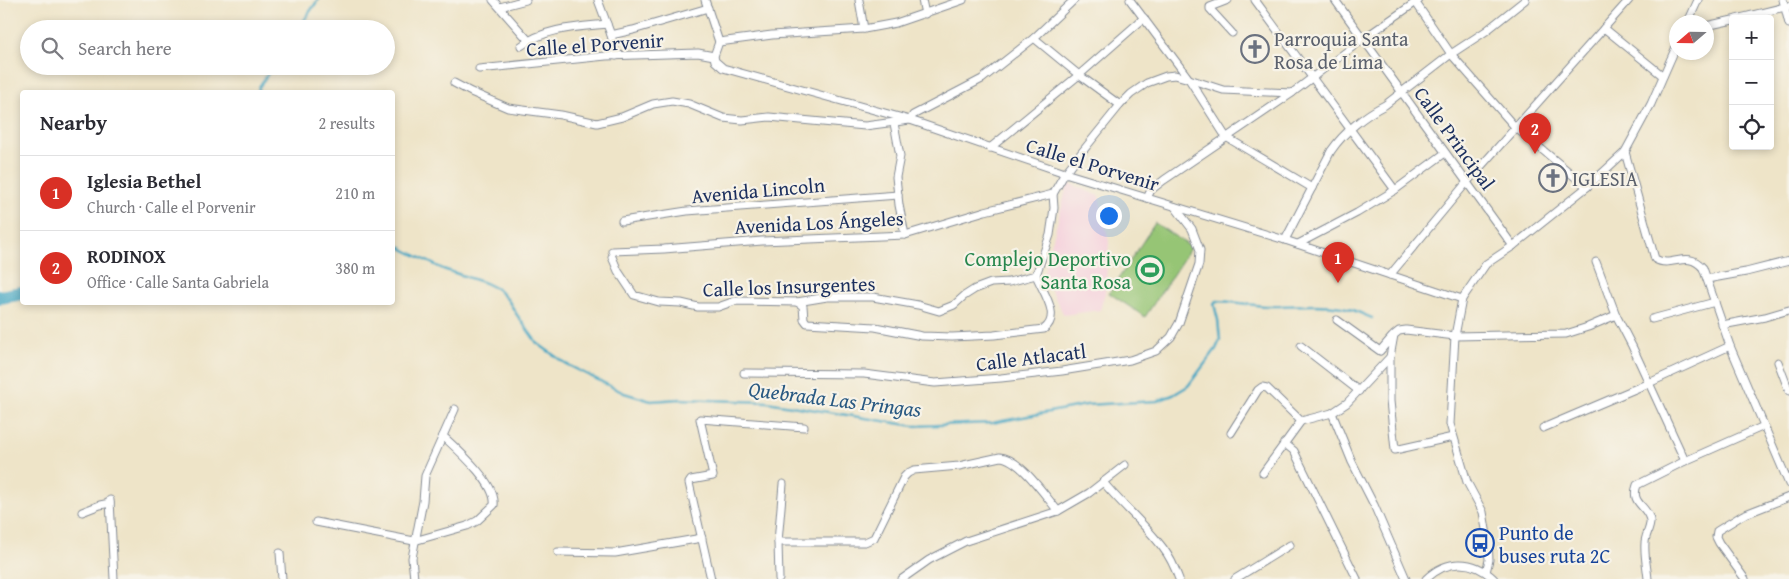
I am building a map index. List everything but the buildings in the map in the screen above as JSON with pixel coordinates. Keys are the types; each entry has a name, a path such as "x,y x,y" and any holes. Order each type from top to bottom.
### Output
{"street":[{"path":"493,0 528,41"},
{"path":"500,7 526,0"},
{"path":"598,0 611,35 616,56"},
{"path":"705,0 719,42 714,58"},
{"path":"859,0 864,28"},
{"path":"922,0 925,14"},
{"path":"719,42 772,35 864,28 896,23 963,0"},
{"path":"454,83 508,108 560,115 596,123 622,117 653,104 672,100 689,104 723,118 742,120 769,117 865,126 894,123 910,120 913,116 982,79 1034,38 1074,0"},
{"path":"1130,0 1189,79 1226,137 1312,188"},
{"path":"1228,0 1210,7 1210,9 1232,34"},
{"path":"1255,0 1394,190"},
{"name":"Calle Principal","path":"1335,0 1513,246"},
{"path":"1285,240 1331,151 1350,130 1451,54 1486,31 1525,0"},
{"path":"1390,275 1466,182 1629,0"},
{"path":"1691,15 1698,0"},
{"path":"1147,198 1151,190 1164,180 1292,93 1416,1 1451,54 1515,126 1588,187"},
{"path":"1748,15 1786,4 1789,24"},
{"path":"611,35 708,8"},
{"path":"990,148 1079,75 1144,18"},
{"path":"1714,24 1729,20"},
{"path":"521,46 528,41 564,28 607,24"},
{"path":"1604,28 1663,76"},
{"path":"1034,38 1079,75 1120,105"},
{"name":"Calle el Porvenir","path":"479,69 616,56 698,53 714,58 723,68 910,120 1066,173 1298,244 1462,300"},
{"path":"1486,572 1489,560 1483,512 1467,482 1450,424 1455,336 1462,300 1486,264 1513,246 1588,187 1625,152 1651,104 1670,60"},
{"path":"797,302 803,306 804,319 807,323 875,327 922,336 994,335 1044,329 1050,325 1052,319 1051,311 1036,275 1050,235 1054,208 1053,194 1066,173 1120,105 1131,94 1147,83 1174,75 1223,90 1292,93"},
{"path":"894,123 900,156 896,177 905,235"},
{"path":"1625,152 1655,259 1661,262 1691,258 1703,268 1722,326 1789,484"},
{"path":"1298,244 1358,213 1446,153"},
{"name":"Avenida Los Ángeles","path":"612,254 762,241 905,235 985,211 1053,194"},
{"name":"Avenida Lincoln","path":"622,221 687,211 898,195"},
{"name":"Calle Atlacatl","path":"744,373 864,374 936,383 1062,371 1130,360 1156,351 1172,337 1179,323 1199,264 1200,250 1192,230 1175,206"},
{"name":"Calle los Insurgentes","path":"612,254 618,271 634,295 658,302 681,303 698,307 718,307 735,301 797,302 827,297 873,297 918,305 939,311 954,304 975,289 991,283 1008,282 1036,275"},
{"path":"1707,279 1746,272 1789,261"},
{"path":"1596,262 1616,315 1684,461"},
{"path":"1652,319 1715,302"},
{"path":"1722,326 1789,310"},
{"path":"1337,320 1380,351 1399,331 1406,330 1455,336 1566,334 1616,315"},
{"path":"1394,335 1390,357 1390,401 1394,450 1454,437"},
{"path":"1301,346 1359,391"},
{"path":"1542,428 1649,383 1730,346"},
{"path":"1263,473 1302,421 1332,412 1347,403 1390,357"},
{"path":"1778,362 1789,391"},
{"path":"1231,433 1258,390 1262,387 1267,388 1302,421"},
{"path":"414,579 412,558 423,501 425,476 455,410"},
{"path":"1332,412 1352,462 1374,505 1406,579"},
{"path":"711,579 689,483 691,480 712,476 700,419 804,427"},
{"path":"1648,579 1645,542 1650,522 1648,515 1636,499 1635,490 1637,485 1684,461 1764,426"},
{"path":"316,522 414,541 477,521 494,506 495,500 491,490 469,460 443,436"},
{"path":"1284,443 1294,451 1357,579"},
{"path":"778,542 865,542 874,538 908,473 914,470 959,466 1000,457 1011,461 1027,474 1058,512"},
{"path":"902,579 929,560 966,541 1058,512 1089,493 1125,465"},
{"path":"1103,482 1118,501 1150,531 1164,549 1179,579"},
{"path":"779,579 778,542 783,484"},
{"path":"1745,579 1719,544 1716,537 1717,531 1743,515 1789,498"},
{"path":"82,512 110,502 114,579"},
{"path":"558,552 615,553 702,538"},
{"path":"1235,579 1290,545"},
{"path":"280,553 282,579"},
{"path":"1426,579 1445,566 1460,563 1486,572 1494,579"}],"shaded area":[{"path":"1068,183 1099,196 1109,242 1105,293 1100,310 1064,315 1043,275"}],"green space":[{"name":"Complejo Deportivo Santa Rosa","path":"1155,223 1191,247 1145,317 1109,293"}],"waterway":[{"path":"304,20 318,0"},
{"path":"258,90 267,75"},
{"name":"Quebrada Las Pringas","path":"395,243 443,269 497,289 508,300 537,343 566,364 624,393 651,401 680,399 767,402 914,426 992,423 1086,405 1157,401 1173,395 1188,386 1216,349 1220,340 1214,304 1217,301 1264,306 1313,305 1342,307 1372,318"},
{"path":"0,297 20,293"}],"place":[{"name":"Parroquia Santa Rosa de Lima","path":"1255,49"},
{"name":"RODINOX","path":"1535,154"},
{"name":"IGLESIA","path":"1553,178"},
{"name":"Complejo Deportivo Santa Rosa","path":"1150,270"},
{"name":"Iglesia Bethel","path":"1338,283"},
{"name":"Punto de buses ruta 2C","path":"1480,543"}]}
